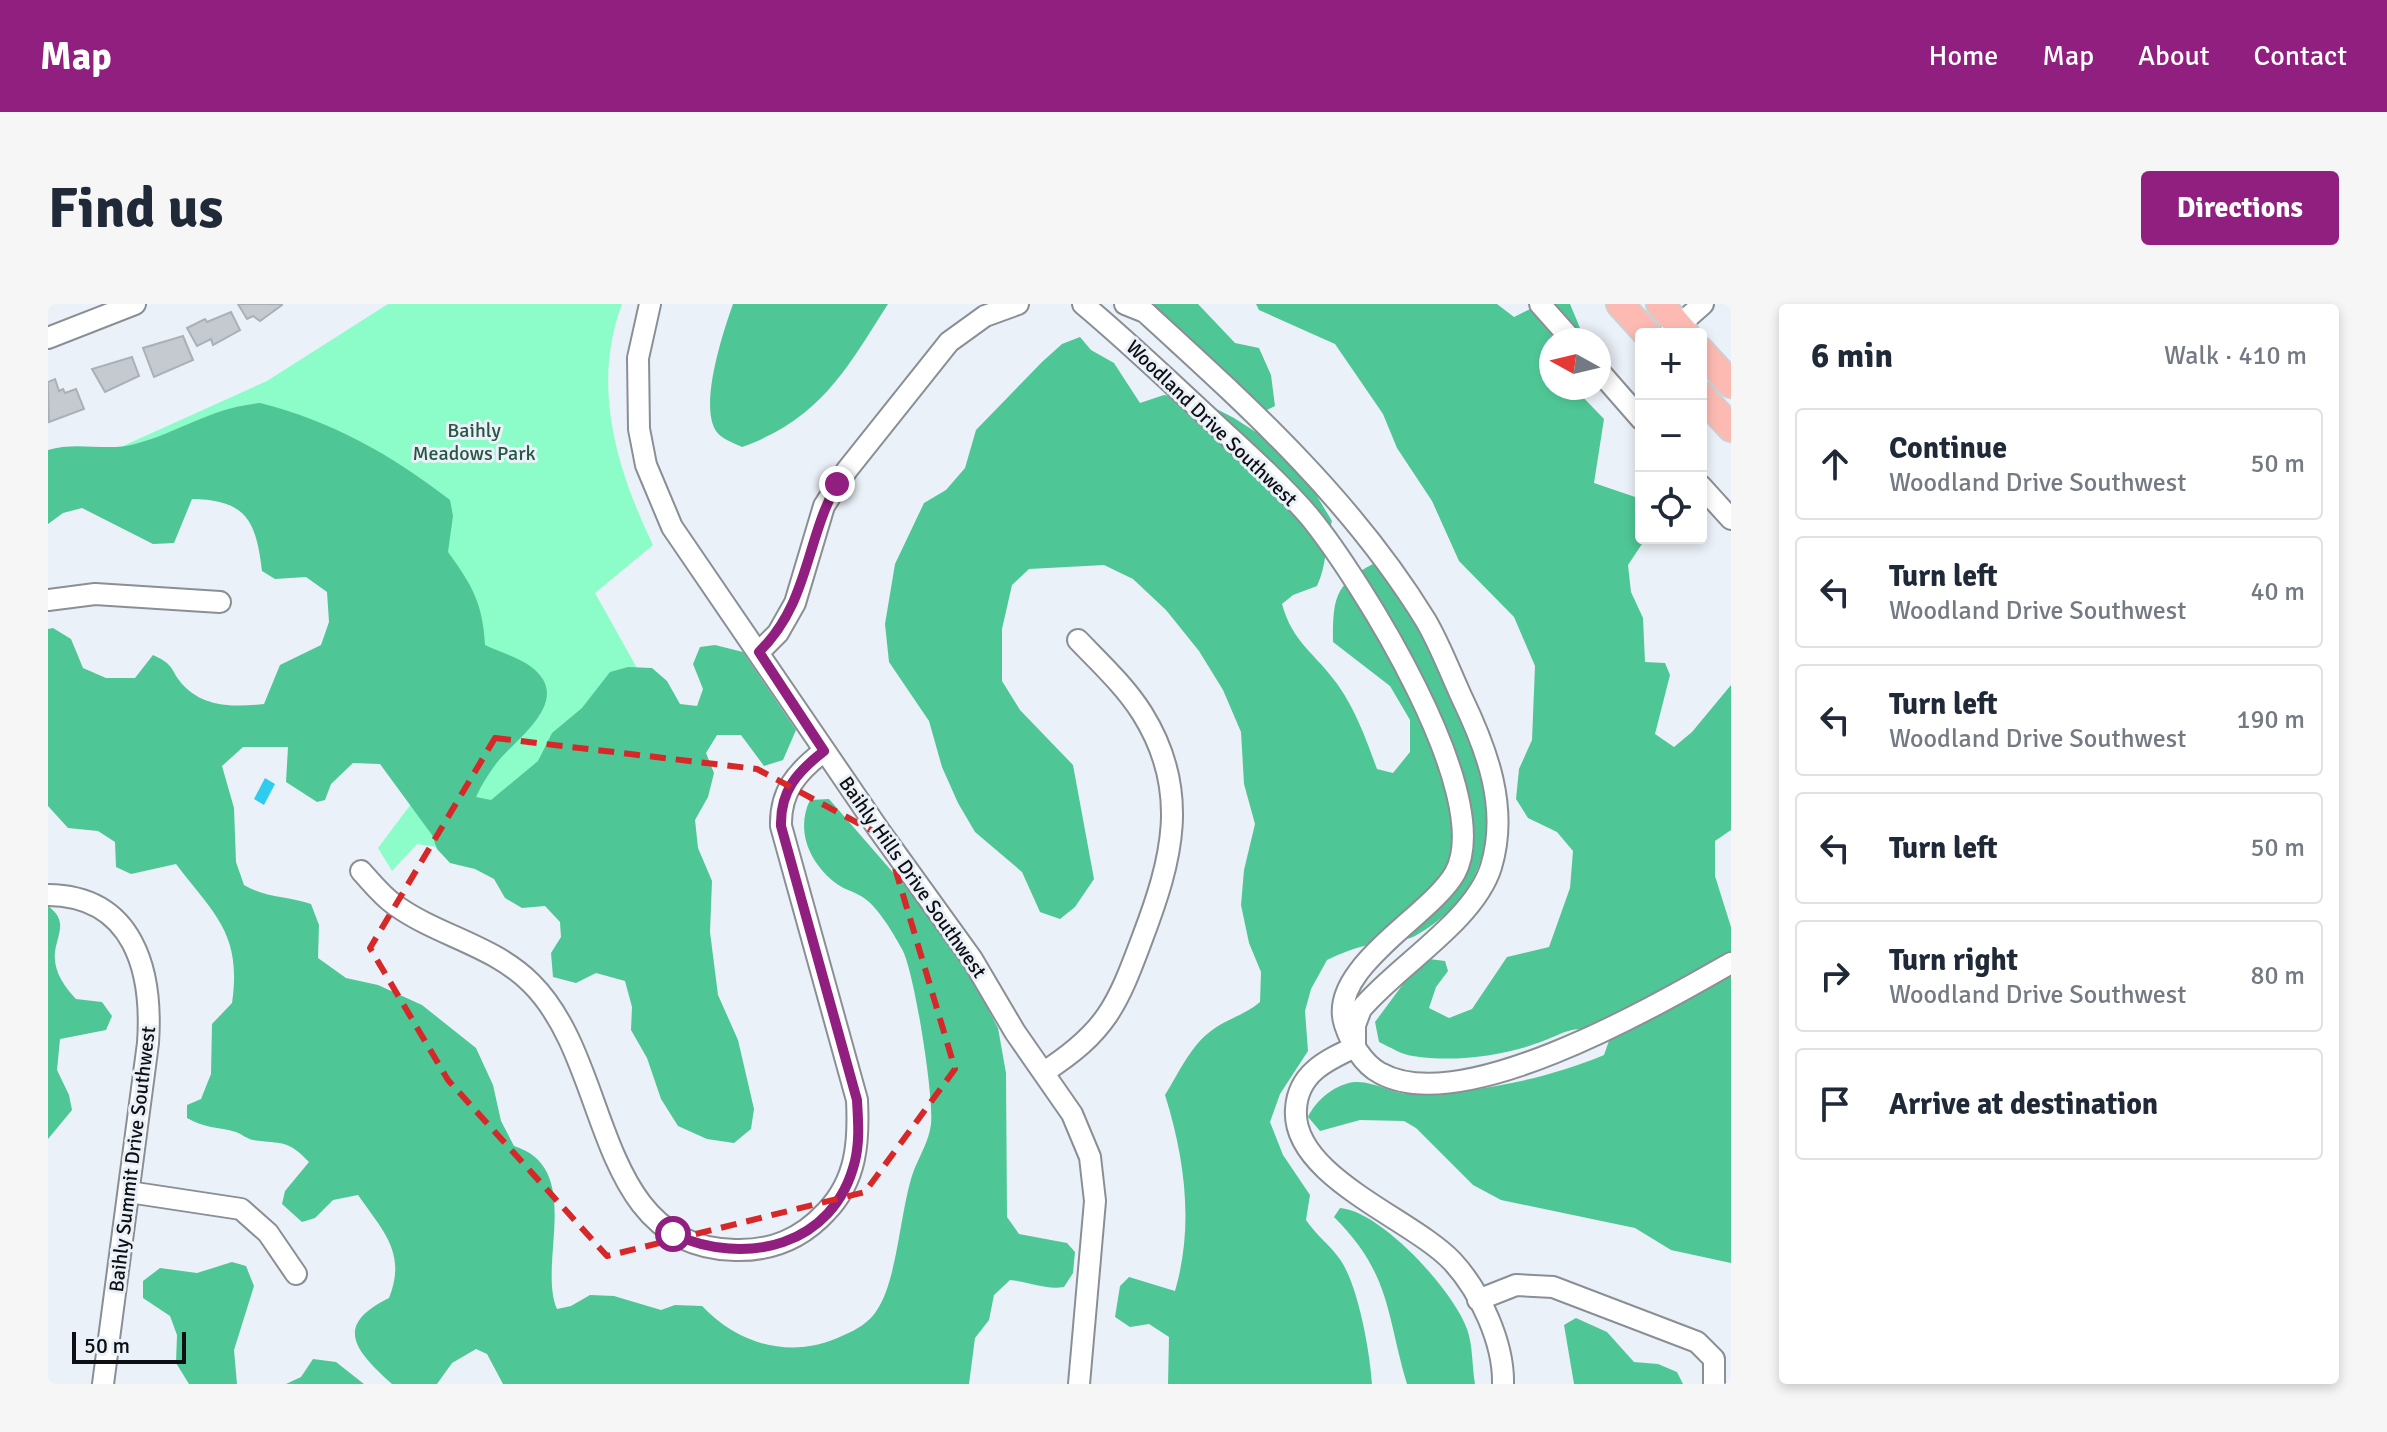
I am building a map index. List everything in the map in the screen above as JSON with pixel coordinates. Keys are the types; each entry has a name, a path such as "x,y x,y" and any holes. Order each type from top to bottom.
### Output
{"main road":[{"path":"1620,304 1642,328"},
{"path":"1660,304 1676,328"},
{"path":"1707,358 1731,384"},
{"path":"1706,400 1731,428"}],"street":[{"path":"48,338 135,304"},
{"name":"Baihly Hills Drive Southwest","path":"650,304 638,358 636,394 646,465 672,527 824,751 972,959 1010,1024 1072,1114 1090,1157 1095,1201 1079,1384"},
{"path":"759,652 778,633 795,603 824,506 847,470 949,342 985,316 1018,304"},
{"name":"Woodland Drive Southwest","path":"1083,304 1267,472 1307,515 1367,600 1432,724 1448,763 1459,795 1462,823 1457,869 1444,890 1375,953 1353,980 1344,1005 1344,1022 1355,1047"},
{"name":"Woodland Drive Southwest","path":"1125,304 1145,312 1281,438 1332,493 1428,623 1480,735 1496,790 1498,816 1490,868 1481,889 1463,911 1361,1009 1355,1025 1355,1047"},
{"path":"1540,304 1561,328"},
{"path":"1681,328 1703,304"},
{"path":"1611,385 1635,412"},
{"path":"1707,493 1731,519"},
{"path":"48,600 95,594 220,602"},
{"path":"1044,1072 1080,1049 1100,1029 1116,1004 1166,876 1172,845 1170,786 1150,728 1129,695 1078,640"},
{"path":"361,871 395,905 514,968 550,1005 580,1059 625,1182 650,1218 694,1243 724,1250 772,1247 793,1240 830,1208 855,1163 859,1137 857,1100 781,826 781,811 791,781 824,751"},
{"name":"Baihly Summit Drive Southwest","path":"48,895 77,897 107,912 123,928 142,964 149,1026 103,1384"},
{"path":"1503,1384 1497,1344 1478,1300 1450,1259 1321,1166 1304,1147 1295,1112 1305,1081 1320,1064 1355,1047 1372,1068 1392,1078 1435,1081 1496,1071 1583,1043 1622,1025 1731,963"},
{"path":"129,1192 241,1209 268,1233 296,1274"},
{"path":"1478,1300 1516,1285 1553,1287 1697,1342 1714,1359 1714,1384"}],"highlighted area":[{"path":"495,738 757,769 886,838 955,1069 865,1192 607,1256 448,1080 370,948"}],"green space":[{"name":"Baihly Meadows Park","path":"388,304 622,304 613,335 609,366 612,427 629,487 653,545 595,593 642,677 535,862 417,844 392,871 378,848 426,784 345,499 83,464 267,381"},
{"path":"733,304 888,304 844,371 811,407 769,436 742,447 724,439 716,431 710,404 714,368"},
{"path":"1138,304 1198,304 1235,343 1259,348 1271,375 1275,406 1252,417 1223,398 1193,365 1172,353 1148,329"},
{"path":"1256,304 1497,304 1514,317 1534,307 1534,304 1570,304 1580,328 1539,328 1539,400 1586,400 1604,419 1594,483 1635,497 1635,544 1642,544 1628,565 1631,592 1643,618 1645,662 1665,663 1670,675 1655,734 1674,747 1692,732 1731,685 1731,830 1715,841 1715,876 1731,927 1731,1263 1671,1250 1635,1228 1501,1200 1473,1185 1416,1128 1404,1121 1360,1120 1320,1131 1308,1117 1316,1104 1328,1094 1349,1083 1363,1082 1410,1094 1509,1084 1558,1072 1604,1055 1611,1035 1596,1031 1568,1031 1516,1050 1457,1058 1409,1055 1379,1042 1375,1022 1409,976 1429,959 1445,961 1448,971 1436,987 1429,1008 1449,1018 1472,1009 1507,957 1549,947 1570,888 1573,851 1557,832 1528,818 1516,799 1519,769 1532,740 1535,666 1514,617 1459,561 1432,501 1397,448 1383,414 1335,344 1259,310"},
{"path":"1080,337 1091,350 1114,363 1140,403 1164,395 1201,401 1262,436 1309,483 1332,521 1323,570 1317,586 1293,595 1282,604 1298,638 1344,695 1377,769 1393,773 1410,752 1410,720 1390,686 1333,642 1338,596 1350,579 1373,564 1402,602 1427,643 1472,743 1487,814 1484,849 1472,881 1450,910 1415,936 1361,947 1327,960 1311,989 1305,1011 1308,1051 1280,1094 1270,1122 1283,1155 1310,1195 1306,1220 1339,1258 1352,1284 1366,1337 1372,1384 1168,1384 1169,1337 1149,1324 1130,1327 1115,1317 1120,1286 1129,1277 1175,1291 1181,1267 1185,1193 1178,1143 1165,1095 1187,1058 1207,1034 1260,1002 1261,972 1249,943 1241,905 1244,870 1255,824 1244,784 1241,732 1223,690 1199,651 1166,610 1133,579 1104,565 1029,569 1012,585 1002,629 1002,681 1020,710 1073,765 1094,879 1075,907 1060,919 1040,912 1022,872 975,832 942,767 929,721 889,662 885,624 895,564 924,503 946,490 965,468 976,430 1062,344"},
{"path":"260,403 312,419 360,441 406,468 450,500 453,516 448,552 475,596 482,618 485,645 530,666 542,678 547,691 539,716 496,764 476,797 491,800 538,761 552,733 582,708 610,672 628,667 652,668 667,681 680,704 697,706 703,689 693,664 700,647 715,645 743,652 796,730 783,760 764,766 741,735 717,735 706,753 714,773 708,797 695,820 698,848 712,881 710,932 718,995 738,1040 754,1109 751,1129 734,1143 707,1139 678,1126 661,1099 647,1058 631,1030 632,1007 625,981 596,973 576,983 553,977 551,953 561,937 560,922 545,906 522,908 505,898 494,879 475,869 450,863 437,849 432,835 380,764 353,763 331,784 325,800 317,802 286,782 288,747 243,747 222,766 234,808 236,862 244,885 311,904 319,925 318,958 346,978 378,985 422,1005 476,1048 493,1085 501,1121 514,1146 535,1157 548,1174 554,1195 552,1290 557,1309 571,1306 590,1295 614,1296 661,1310 675,1305 702,1306 733,1331 750,1339 768,1345 806,1347 853,1331 867,1322 877,1310 890,1280 909,1186 931,1124 923,1037 903,951 875,908 827,876 808,846 804,823 810,800 829,799 937,923 965,965 998,1028 1006,1073 1007,1217 1019,1234 1067,1243 1075,1252 1073,1273 1064,1287 1044,1287 1010,1280 994,1295 989,1320 975,1338 969,1384 503,1384 487,1354 476,1349 452,1363 437,1384 392,1384 368,1361 356,1339 355,1329 360,1319 371,1308 389,1298 395,1268 390,1243 358,1195 333,1200 315,1218 302,1222 282,1204 285,1191 309,1162 302,1155 284,1144 251,1139 187,1118 187,1105 201,1099 211,1074 212,1024 232,1003 234,979 229,942 213,912 176,864 131,874 116,867 115,842 98,831 68,828 48,806 48,629 53,628 71,639 83,668 106,678 135,678 153,655 166,662 179,681 202,699 243,706 264,704 280,665 321,645 329,622 327,592 306,577 275,579 262,571 256,538 245,516 236,509 210,500 192,499 174,543 153,544 82,508 63,513 48,524 48,450 70,446 135,444 225,410"},
{"path":"48,906 60,922 55,959 60,978 76,999 102,1002 112,1016 106,1030 60,1039 57,1070 69,1095 72,1110 48,1139"},
{"path":"1340,1208 1357,1212 1395,1237 1447,1294 1467,1329 1475,1384 1407,1384 1377,1276 1353,1238 1334,1217"},
{"path":"232,1262 246,1266 254,1286 234,1350 237,1384 189,1384 176,1363 177,1335 170,1316 143,1298 143,1281 160,1268 197,1273"},
{"path":"1576,1318 1607,1332 1634,1362 1658,1364 1677,1372 1683,1384 1574,1384 1564,1325"},
{"path":"313,1359 336,1362 364,1384 286,1384 301,1377"}],"water":[{"path":"265,778 275,784 264,805 254,799"}],"building":[{"path":"238,304 282,305 260,321 253,316 247,319"},
{"path":"231,312 240,330 213,345 211,339 197,346 187,328"},
{"path":"183,336 193,360 154,377 143,348"},
{"path":"132,357 139,376 105,392 92,369"},
{"path":"55,379 59,391 63,389 65,393 76,389 84,409 49,422 48,382"}],"route":[{"path":"673,1234 724,1250 772,1247 793,1240 813,1226 830,1208 845,1187 855,1163 859,1137 857,1100 781,826 784,797 791,781 824,751 759,652 785,624 795,603 818,523 837,484"}]}
